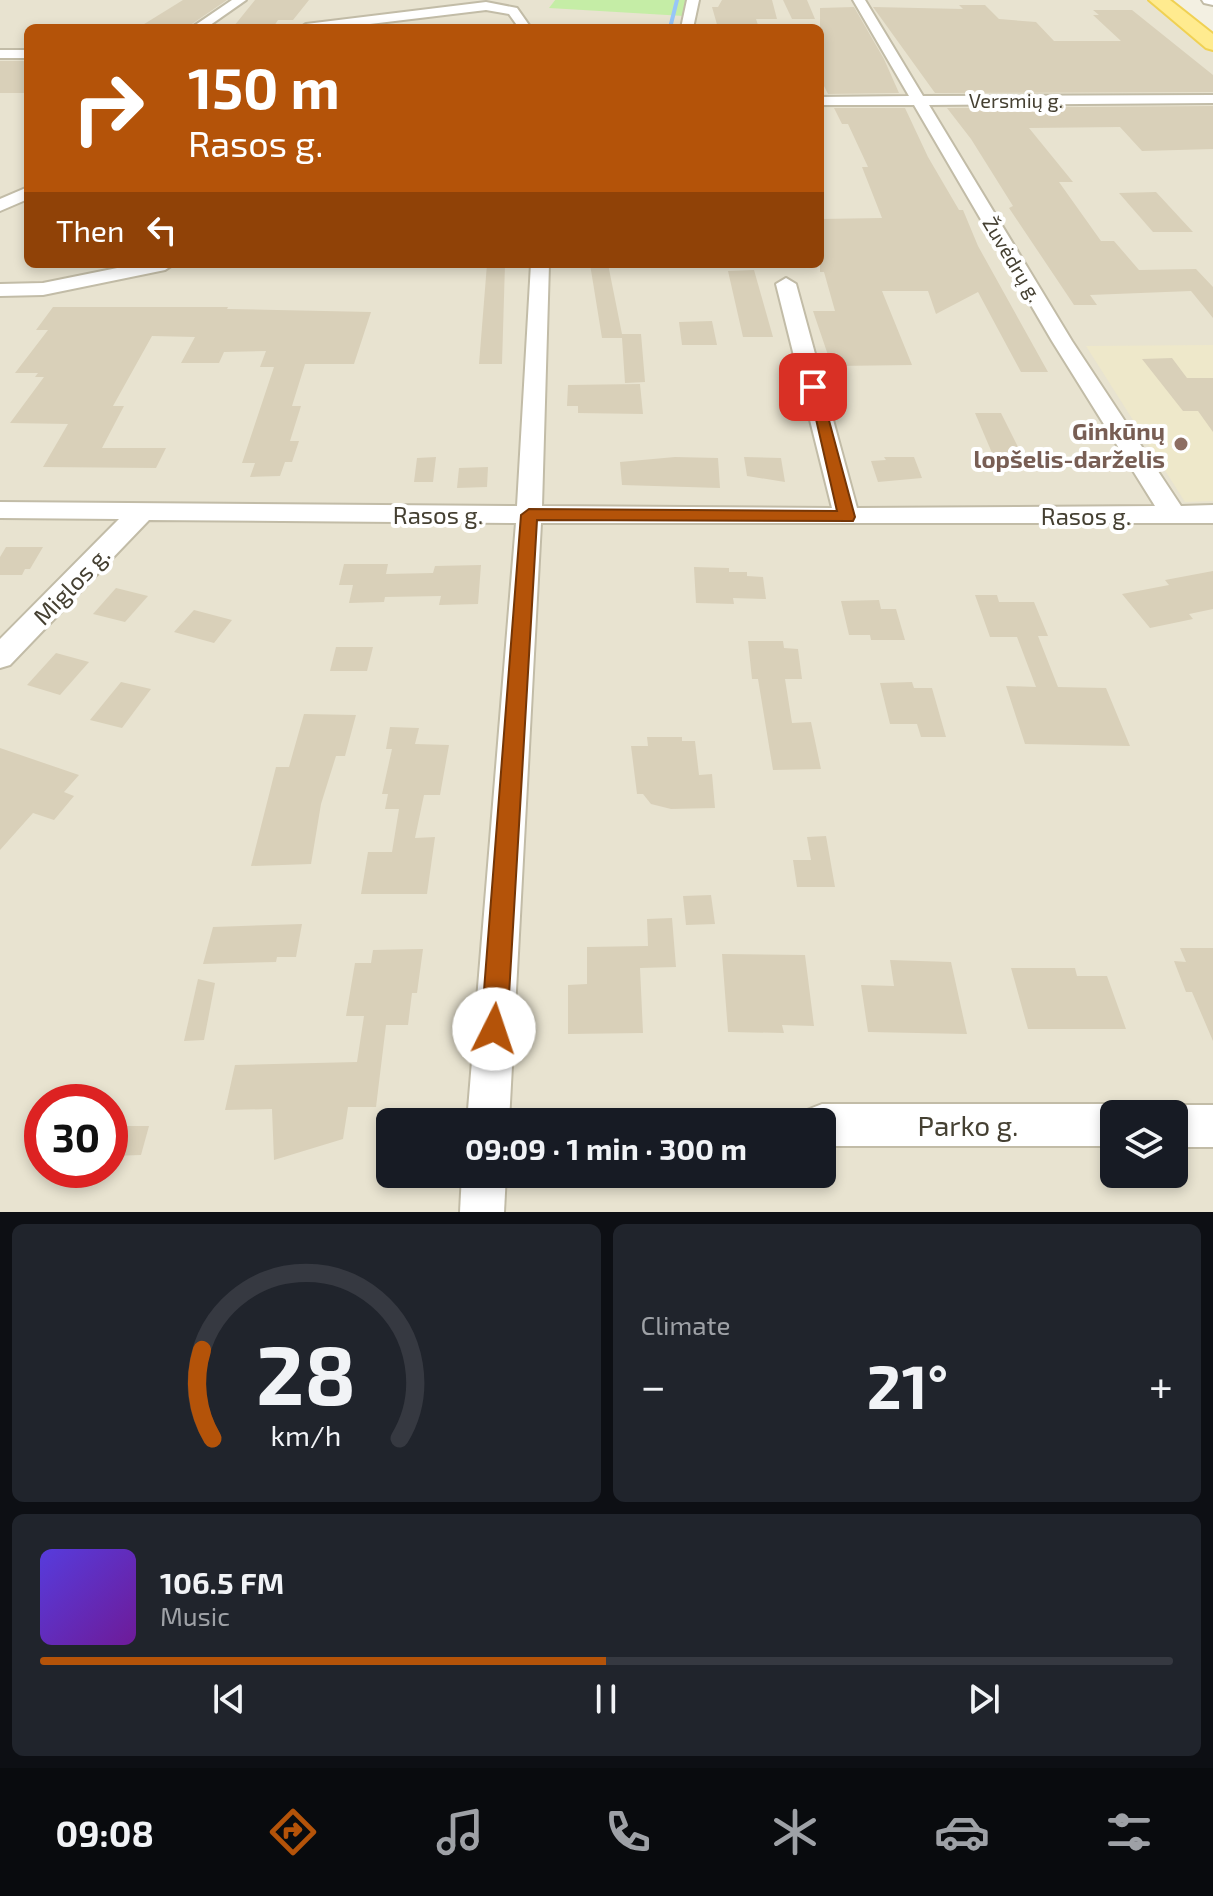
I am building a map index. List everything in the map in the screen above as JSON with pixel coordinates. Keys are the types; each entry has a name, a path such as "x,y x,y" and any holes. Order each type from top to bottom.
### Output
{"main road":[{"path":"1158,0 1213,44"}],"street":[{"path":"203,24 240,0"},
{"path":"688,24 693,0"},
{"name":"Žuvėdrų g.","path":"859,0 1062,341 1173,514"},
{"path":"339,24 486,6 513,11 522,24"},
{"path":"0,54 24,54"},
{"name":"Versmių g.","path":"824,101 1213,99"},
{"path":"0,206 24,194"},
{"path":"0,290 43,289 145,268"},
{"path":"489,1108 529,515 540,268"},
{"path":"786,284 847,517"},
{"name":"Rasos g.","path":"0,510 847,517 1213,514"},
{"name":"Miglos g.","path":"0,657 142,512"},
{"name":"Parko g.","path":"836,1125 1100,1125"},
{"path":"1188,1126 1213,1126"},
{"path":"482,1212 483,1188"}],"shaded area":[{"path":"0,0 555,0 550,7 688,0 1152,0 1213,49 1213,1212 0,1212"},
{"name":"Ginkūnų lopšelis-darželis","path":"1213,345 1213,501 1185,502 1086,346"}],"green space":[{"path":"555,0 688,0 684,16 549,8"}],"building":[{"path":"183,0 227,0 192,24 144,24"},
{"path":"255,0 309,0 293,20 278,20 275,24 236,24"},
{"path":"722,0 772,0 777,19 756,19 758,24 717,24 712,7 718,7"},
{"path":"783,0 807,0 815,19 792,19"},
{"path":"959,5 985,5 999,19 1036,22 1054,41 1121,41 1093,15 1099,15 1093,10 1132,10 1213,75 1213,92 935,93 873,7 963,9"},
{"path":"854,7 884,59 899,93 828,94 824,86 824,24 820,24 820,8"},
{"path":"0,61 24,61 24,93 0,93"},
{"path":"1213,106 1213,149 1142,151 1120,127 1029,128 1073,182 1059,182 1101,241 1114,241 1139,270 1196,269 1213,287 1213,318 1191,291 1090,295 1097,305 1074,305 1009,208 1013,206 971,139 947,108"},
{"path":"834,108 905,108 928,157 959,210 963,210 978,246 1048,372 1021,372 978,292 936,314 928,291 882,291 912,365 836,366 833,358 829,358 813,311 835,311 824,272 820,272 820,268 824,268 824,219 882,218 862,167 868,167 848,124 842,124"},
{"path":"1156,192 1193,232 1153,232 1119,193"},
{"path":"487,268 505,268 502,364 479,364"},
{"path":"591,268 609,268 622,334 641,334 645,382 625,383 622,338 602,338"},
{"path":"754,270 773,337 743,337 728,271"},
{"path":"53,307 228,307 371,312 354,364 305,364 292,406 301,406 290,441 299,441 292,462 285,462 280,476 250,477 255,463 242,463 274,367 260,367 266,351 224,352 219,363 181,363 195,337 152,336 113,406 124,406 102,448 166,448 156,468 43,467 68,424 10,423 44,377 35,377 38,373 15,373 48,330 36,330"},
{"path":"712,321 717,345 682,345 679,322"},
{"path":"1172,358 1187,378 1213,378 1213,432 1198,411 1183,411 1142,359"},
{"path":"640,384 643,414 578,413 578,406 567,406 568,385"},
{"path":"975,413 1001,413 1028,467 998,467"},
{"path":"436,457 433,482 414,482 417,458"},
{"path":"675,457 718,458 720,488 622,485 620,462"},
{"path":"744,457 781,458 785,482 747,476"},
{"path":"884,457 914,457 922,478 878,482 871,461 886,460"},
{"path":"488,467 487,487 457,488 459,468"},
{"path":"6,547 43,547 30,569 25,569 22,575 0,575 0,557"},
{"path":"344,564 388,564 386,574 433,573 435,566 481,565 478,604 439,605 441,596 385,597 384,602 349,603 353,585 339,585"},
{"path":"694,567 729,568 729,572 747,572 747,576 763,577 766,599 733,598 734,604 696,603"},
{"path":"1213,571 1213,609 1189,614 1193,619 1150,628 1122,594 1169,585 1165,580"},
{"path":"116,588 148,596 125,622 93,614"},
{"path":"975,595 997,595 999,602 1034,602 1048,636 1038,636 1058,687 1106,688 1130,746 1025,744 1006,686 1036,687 1017,637 990,637"},
{"path":"879,600 881,609 896,609 905,640 871,640 870,635 849,635 841,601"},
{"path":"194,610 232,620 214,643 174,632"},
{"path":"748,641 783,641 784,648 798,649 802,679 785,679 792,723 811,722 821,769 773,770 758,679 752,679"},
{"path":"336,647 373,647 367,671 330,671"},
{"path":"56,653 89,662 60,695 27,685"},
{"path":"121,682 151,689 122,728 90,720"},
{"path":"912,682 914,688 932,688 946,737 921,737 917,724 890,724 880,683"},
{"path":"304,714 356,715 345,756 336,756 321,804 311,864 251,866 276,767 289,767"},
{"path":"390,727 419,728 415,744 449,745 440,795 424,795 415,838 435,837 427,894 361,894 368,852 392,852 399,809 385,809 388,794 382,794 392,749 386,749"},
{"path":"647,737 682,737 682,741 695,741 699,775 712,774 715,808 671,809 651,804 643,794 637,794 631,746 648,746"},
{"path":"0,748 79,775 64,792 74,796 54,820 33,813 0,850"},
{"path":"826,836 835,887 797,887 793,860 811,860 807,837"},
{"path":"711,895 715,924 686,925 683,896"},
{"path":"672,918 676,967 640,968 643,1033 568,1034 568,985 587,984 587,947 648,946 647,919"},
{"path":"302,924 296,957 277,957 276,962 203,964 213,927"},
{"path":"1180,948 1213,948 1213,1041 1192,992 1186,992 1174,961 1186,962"},
{"path":"423,949 417,993 412,993 408,1025 386,1025 376,1107 348,1107 343,1139 274,1160 272,1109 225,1110 235,1065 357,1062 364,1016 346,1016 355,963 371,963 373,950"},
{"path":"722,954 805,955 814,1026 782,1025 784,1033 728,1032"},
{"path":"890,960 951,962 967,1034 868,1032 861,985 894,986"},
{"path":"1011,968 1075,968 1077,976 1107,976 1126,1029 1028,1029"},
{"path":"198,979 215,983 204,1040 184,1041"},
{"path":"128,1126 149,1126 141,1155 128,1155"}],"waterway":[{"path":"671,24 677,0"}],"place":[{"name":"Ginkūnų lopšelis-darželis","path":"1181,444"}],"route":[{"path":"494,1029 529,515 847,517 813,387"}]}
